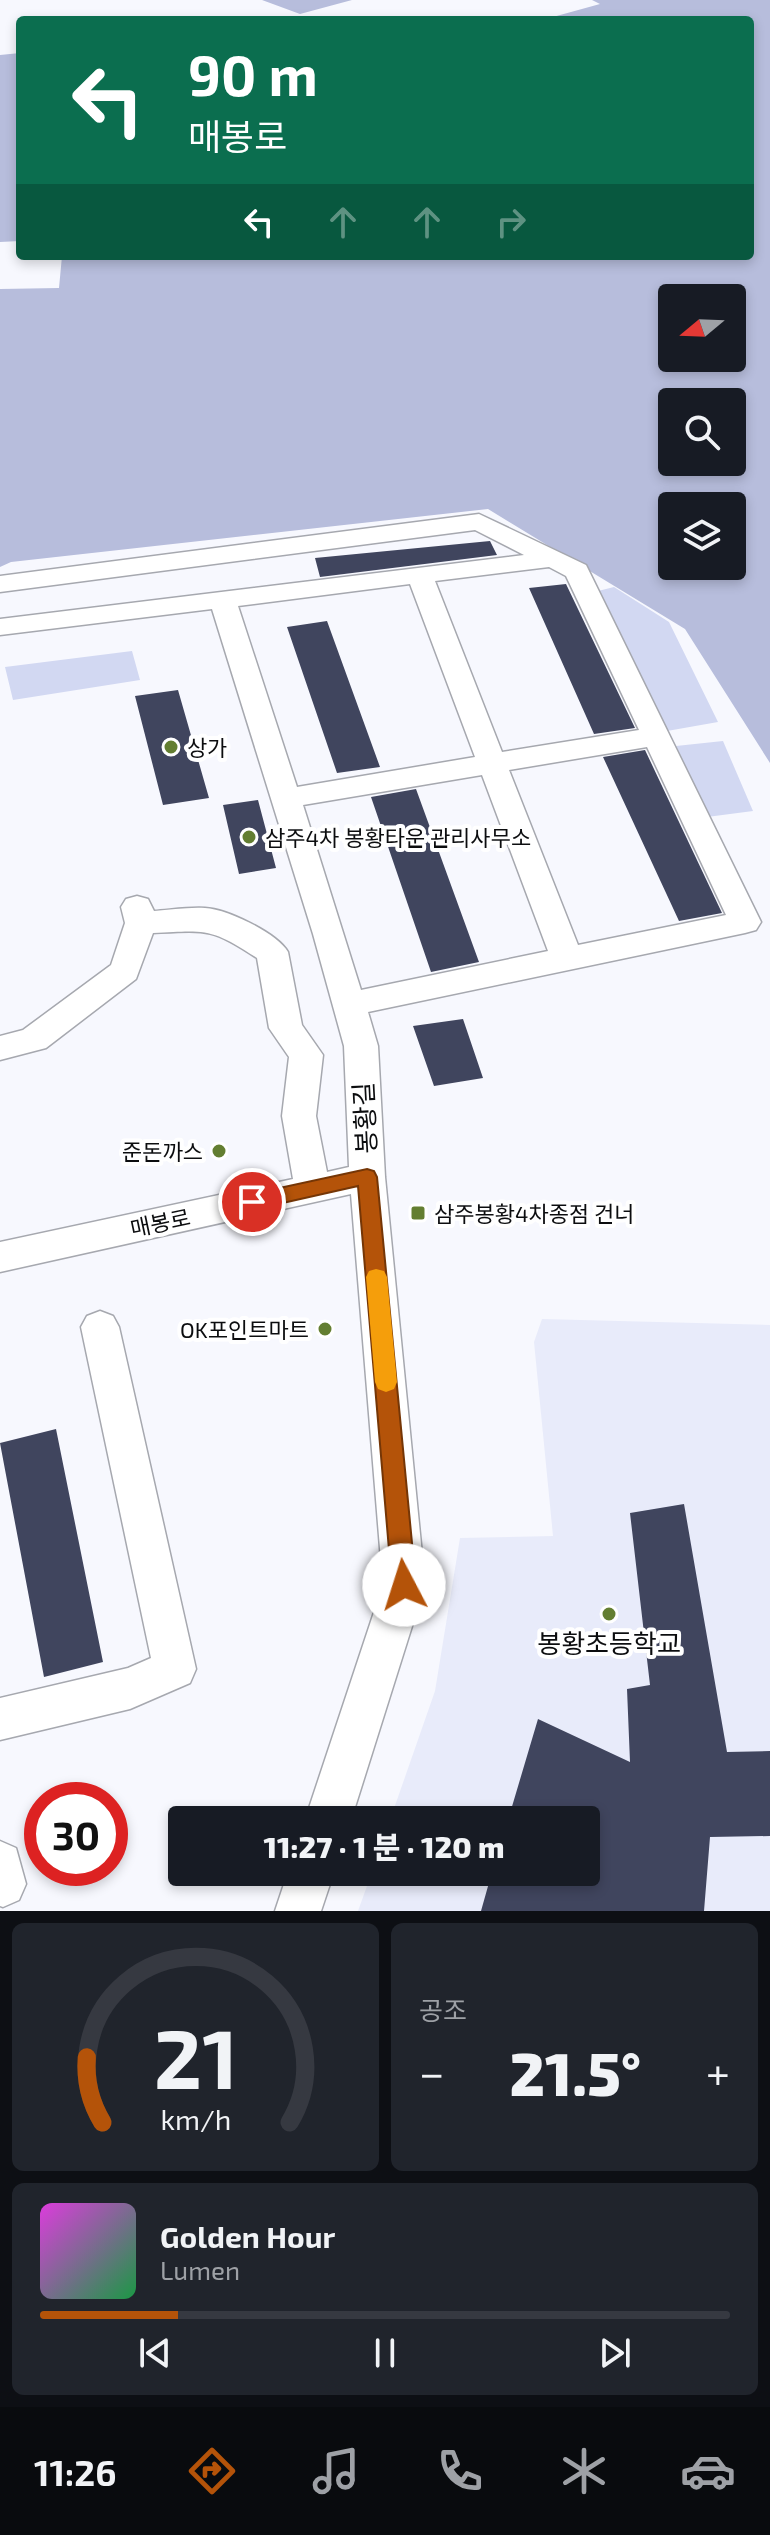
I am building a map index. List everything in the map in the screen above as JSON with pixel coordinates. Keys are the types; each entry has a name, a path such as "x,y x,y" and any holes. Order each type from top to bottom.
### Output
{"street":[{"path":"0,584 479,522 577,571 745,922 349,1004"},
{"path":"283,547 298,591"},
{"path":"0,627 553,559"},
{"path":"420,576 567,959"},
{"name":"봉황길","path":"223,600 329,934 361,1046 367,1177 404,1585 333,1806"},
{"path":"286,798 656,736"},
{"path":"0,1048 34,1039 125,971 139,915 207,919 237,930 272,952 286,1028 306,1055 299,1116 312,1189"},
{"name":"매봉로","path":"0,1257 367,1177"},
{"path":"0,1719 130,1688 175,1669 100,1327"},
{"path":"298,1911 306,1886"}],"shaded area":[{"path":"262,0 352,0 300,14"},
{"path":"592,0 770,0 770,763 685,629 488,509 11,562 0,567 0,289 59,288 62,260 754,260 754,16 556,16 600,4"},
{"path":"16,53 16,241 0,242 0,55"},
{"path":"614,587 669,622 718,722 667,731 598,591"},
{"path":"132,651 140,680 13,700 5,667"},
{"path":"723,741 753,811 707,817 676,746"},
{"name":"봉황초등학교","path":"542,1319 770,1325 770,1911 358,1911 367,1886 600,1886 600,1806 395,1806 435,1691 460,1538 553,1536 534,1342"}],"building":[{"path":"490,541 497,555 320,577 315,558"},
{"path":"566,584 635,728 594,734 529,588"},
{"path":"327,621 380,767 337,773 287,627"},
{"name":"상가","path":"178,690 209,798 163,805 135,696"},
{"path":"645,750 722,913 679,921 603,757"},
{"path":"416,789 479,962 431,972 371,797"},
{"name":"삼주4차 봉황타운 관리사무소","path":"258,800 276,868 239,874 223,805"},
{"path":"463,1019 483,1078 434,1086 413,1026"},
{"path":"56,1429 103,1662 44,1677 0,1443"},
{"path":"684,1504 727,1752 770,1751 770,1836 710,1837 704,1911 481,1911 488,1886 600,1886 600,1806 512,1806 538,1719 630,1762 627,1689 650,1685 630,1513"}],"slow traffic":[{"path":"376,1277 386,1382"}],"place":[{"name":"상가","path":"171,747"},
{"name":"삼주4차 봉황타운 관리사무소","path":"249,837"},
{"name":"준돈까스","path":"219,1151"},
{"name":"삼주봉황4차종점 건너","path":"418,1213"},
{"name":"OK포인트마트","path":"325,1329"},
{"name":"봉황초등학교","path":"609,1614"}],"route":[{"path":"252,1202 367,1177 404,1585"}]}
